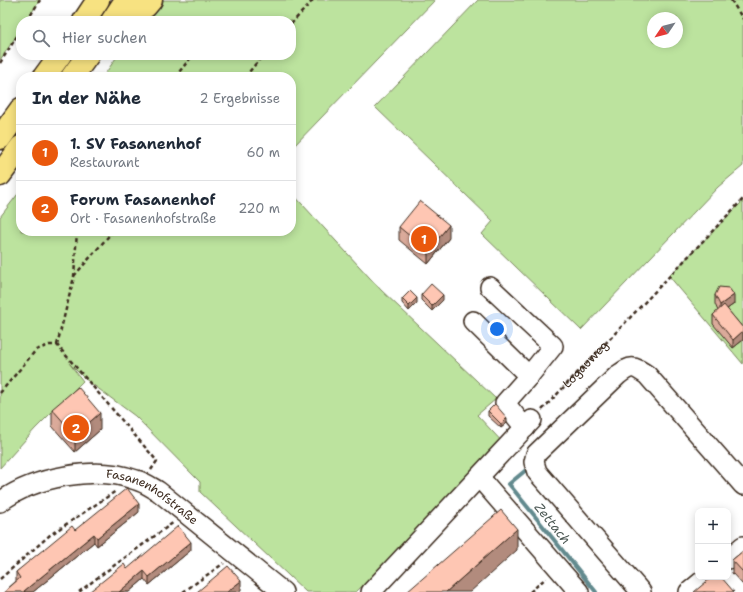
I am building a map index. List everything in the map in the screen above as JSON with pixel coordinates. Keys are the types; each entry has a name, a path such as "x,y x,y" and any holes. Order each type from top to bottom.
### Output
{"highway":[{"path":"87,16 98,0"},
{"path":"115,16 126,0"},
{"path":"132,16 146,6 151,0"},
{"path":"48,72 56,60"},
{"path":"76,72 84,60"},
{"path":"0,138 16,116"},
{"path":"0,176 16,154"}],"street":[{"path":"371,592 528,424 505,402 529,376 553,346 490,287"},
{"path":"473,321 529,376"},
{"path":"641,592 537,472 534,462 536,454 618,374 627,369 636,368 647,375 743,485"},
{"name":"Fasanenhofstraße","path":"0,502 23,488 45,480 70,475 114,475 139,481 158,491 283,592"},
{"path":"479,477 580,592"},
{"path":"731,556 743,546"},
{"path":"689,592 703,580"}],"path":[{"path":"30,16 40,0"},
{"path":"296,19 313,0"},
{"path":"731,0 743,19"},
{"path":"0,63 16,38"},
{"path":"179,72 189,60"},
{"path":"249,72 259,60"},
{"name":"Logauweg","path":"528,424 743,199"},
{"path":"56,345 74,276 76,236"},
{"path":"74,276 109,236"},
{"path":"0,393 36,350 50,345 56,345 157,461 139,481 50,536 0,580"},
{"path":"79,592 186,514"},
{"path":"182,592 236,554"},
{"path":"530,592 558,568"}],"green space":[{"path":"0,0 40,0 29,16 16,16 16,36 0,60"},
{"path":"161,0 435,0 296,144 296,72 106,72 115,60 296,60 296,16 149,16"},
{"path":"478,0 743,0 743,166 718,187 581,330 482,234 493,221 375,107"},
{"path":"16,196 16,236 296,236 296,197 381,290 496,399 477,415 507,447 356,592 306,592 200,492 200,482 135,416 84,378 69,363 83,381 35,429 0,468 0,217"},
{"path":"743,201 743,364 669,276"}],"building":[{"path":"420,201 449,225 428,251 399,227"},
{"path":"431,284 443,295 432,306 421,295"},
{"path":"719,287 729,288 734,295 720,305 715,295"},
{"path":"410,291 417,298 409,306 402,299"},
{"path":"724,305 743,328 743,331 733,340 713,315"},
{"path":"78,387 100,413 75,435 52,409"},
{"path":"495,404 507,418 501,424 488,411"},
{"path":"127,488 139,504 97,538 94,534 24,591 25,592 4,592 20,578 16,572 72,526 75,530"},
{"path":"501,510 517,529 446,592 407,592"},
{"path":"178,526 191,542 149,577 144,571 119,592 89,592 124,564 127,569"},
{"path":"743,551 743,572 732,560"},
{"path":"228,566 241,581 227,592 197,592"},
{"path":"708,580 724,580 734,592 694,592"}],"waterway":[{"name":"Zettach","path":"526,470 509,484 596,592"}],"place":[{"name":"1. SV Fasanenhof","path":"424,239"},
{"name":"Forum Fasanenhof","path":"76,428"}]}
